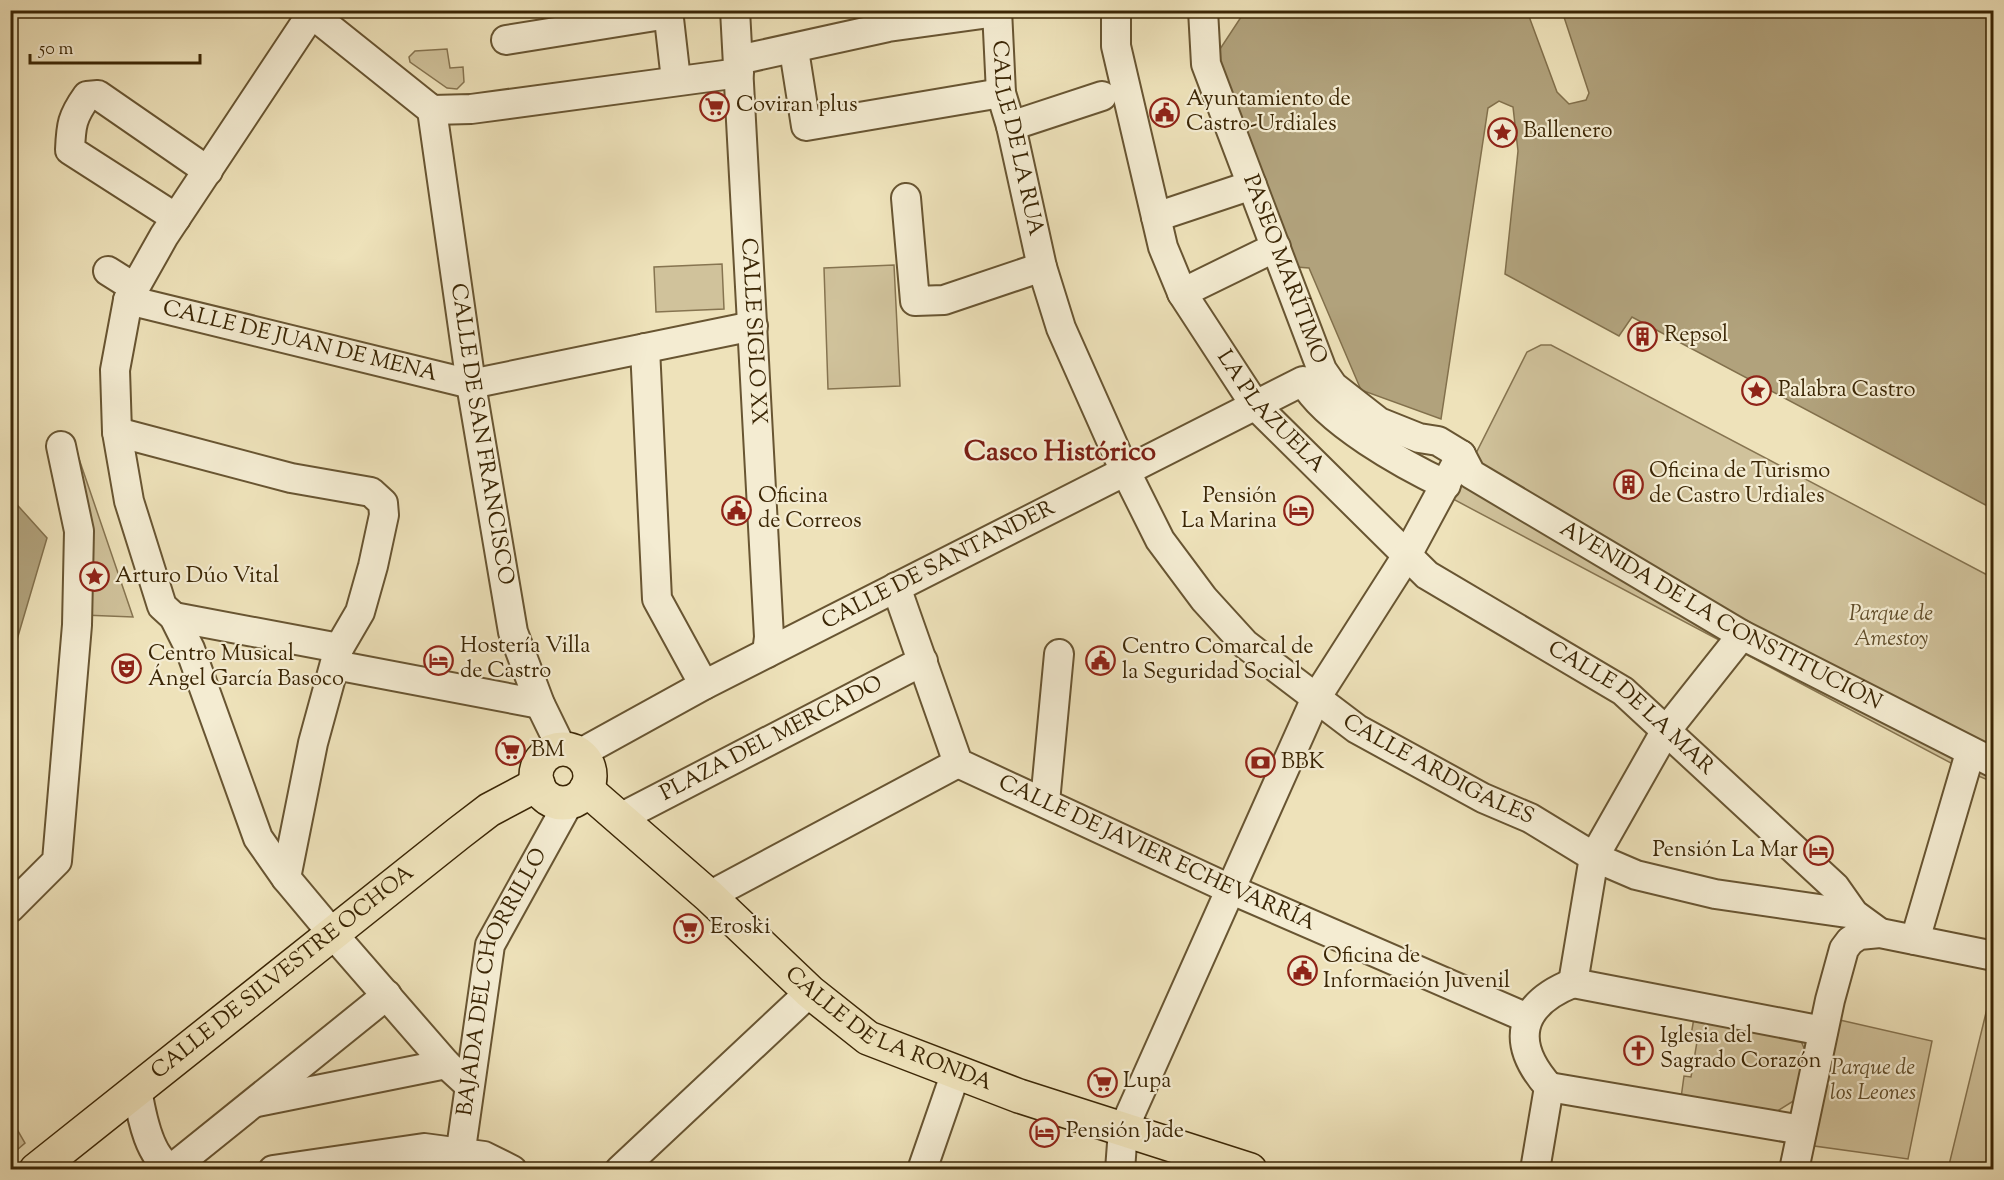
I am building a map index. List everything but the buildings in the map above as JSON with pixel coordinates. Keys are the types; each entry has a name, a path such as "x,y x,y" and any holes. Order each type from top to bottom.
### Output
{"highway":[{"path":"571,752 585,760 590,774 578,796 554,801 542,791 538,784 537,768 547,754 571,752"},
{"name":"CALLE DE SILVESTRE OCHOA","path":"36,1170 489,810 538,784"},
{"name":"CALLE DE LA RONDA","path":"578,796 620,818 709,896 810,992 868,1038 1019,1096 1250,1170"}],"street":[{"name":"CALLE SIGLO XX","path":"735,10 769,637 767,653"},
{"name":"LA PLAZUELA","path":"1116,10 1116,92 1156,217 1163,247 1182,293 1255,405 1406,557"},
{"name":"PASEO MARÍTIMO","path":"1203,10 1206,64 1322,370 1333,386 1379,422 1419,438 1438,441 1461,455"},
{"path":"469,1085 446,1064 332,933 286,878 258,838 190,649 174,617 162,606 129,501 117,432 115,370 132,294 176,218 310,12 432,110 471,109 676,80 888,27 997,11"},
{"name":"CALLE DE LA RUA","path":"997,11 1001,93 1011,126 1042,267 1061,328 1125,469"},
{"path":"506,40 668,12 676,80"},
{"path":"794,50 806,126 1001,93"},
{"path":"1011,126 1116,92"},
{"path":"176,218 70,150 71,122 79,107 87,96 98,95 208,171"},
{"name":"CALLE DE SAN FRANCISCO","path":"432,110 471,384 513,632 540,704 571,752"},
{"path":"1156,217 1252,185"},
{"name":"CALLE DE LA RUA","path":"906,198 915,301 944,300 1042,267"},
{"path":"1182,293 1276,247"},
{"name":"CALLE DE JUAN DE MENA","path":"108,271 132,294 471,384 753,326"},
{"path":"645,348 657,599 704,685"},
{"name":"LA PLAZUELA","path":"1303,381 1310,393 1342,421 1402,462 1446,485"},
{"name":"CALLE DE SANTANDER","path":"571,752 1125,469 1303,381"},
{"path":"117,432 291,477 370,492 378,496 383,503 384,515 360,612 337,657 313,743 286,878"},
{"path":"10,908 57,861 77,624 80,531 61,446"},
{"path":"1120,1170 1123,1130 1316,698 1406,557 1461,455"},
{"name":"AVENIDA DE LA CONSTITUCIÓN","path":"1461,455 1471,474 1742,635 1982,758"},
{"name":"CALLE ARDIGALES","path":"1125,469 1160,540 1204,598 1245,644 1316,698 1399,754 1483,798 1530,818 1594,857 1636,875 1715,894 1854,914"},
{"name":"CALLE DE LA MAR","path":"1406,557 1426,575 1623,691 1835,887 1854,914"},
{"path":"709,896 958,763 896,588"},
{"path":"174,617 540,704"},
{"path":"1573,983 1594,857 1665,732 1742,635"},
{"path":"1045,802 1059,654"},
{"name":"PLAZA DEL MERCADO","path":"620,818 923,661"},
{"path":"1915,940 1982,758"},
{"name":"CALLE DE JAVIER ECHEVARRÍA","path":"958,763 1232,890 1527,1018"},
{"name":"BAJADA DEL CHORRILLO","path":"459,1160 490,945 578,796"},
{"path":"1854,914 1880,933"},
{"path":"1794,1170 1823,1031 1844,949 1859,935 1880,933 1994,956"},
{"path":"1802,1130 1549,1087 1533,1070 1525,1047 1527,1018 1538,1002 1555,990 1573,983 1823,1031"},
{"path":"620,1170 810,992"},
{"path":"137,1089 152,1148 172,1169 387,995"},
{"path":"252,1103 446,1064"},
{"path":"922,1170 956,1072"},
{"path":"1534,1170 1549,1087"},
{"path":"273,1170 424,1148 459,1160 484,1156 512,1170"}],"green space":[{"path":"447,49 450,68 463,67 464,82 457,89 447,88 410,62 409,57 415,51"},
{"path":"722,264 724,309 656,312 654,267"},
{"path":"894,265 900,386 828,389 824,268"},
{"name":"Parque de Amestoy","path":"1541,345 1551,345 1993,578 1993,782 1966,771 1453,499 1527,352"},
{"path":"76,450 133,617 83,615"},
{"path":"1993,984 1993,1169 1948,1169"},
{"path":"1694,1018 1801,1041 1804,1048 1795,1100 1776,1112 1681,1098 1684,1076 1691,1077 1697,1042 1690,1041"},
{"name":"Parque de los Leones","path":"1831,1018 1932,1041 1908,1159 1800,1144"},
{"path":"11,1119 25,1143 10,1155"}],"shaded area":[{"path":"1245,11 1527,11 1557,92 1569,104 1586,100 1589,93 1562,11 1993,11 1993,509 1632,317 1619,336 1505,274 1518,151 1513,107 1499,101 1488,108 1441,419 1361,390 1309,268 1296,267 1219,63 1220,49"},
{"path":"11,498 47,538 11,660"}],"place":[{"name":"Coviran plus","path":"715,106"},
{"name":"Ayuntamiento de Castro-Urdiales","path":"1165,113"},
{"name":"Ballenero","path":"1502,132"},
{"name":"Repsol","path":"1643,336"},
{"name":"Palabra Castro","path":"1757,391"},
{"name":"Oficina de Turismo de Castro Urdiales","path":"1628,485"},
{"name":"Oficina de Correos","path":"737,510"},
{"name":"Pensión La Marina","path":"1298,510"},
{"name":"Arturo Dúo Vital","path":"94,577"},
{"name":"Hostería Villa de Castro","path":"439,660"},
{"name":"Centro Comarcal de la Seguridad Social","path":"1101,661"},
{"name":"Centro Musical Ángel García Basoco","path":"127,668"},
{"name":"BM","path":"510,751"},
{"name":"BBK","path":"1260,763"},
{"name":"Pensión La Mar","path":"1819,851"},
{"name":"Eroski","path":"689,928"},
{"name":"Oficina de Información Juvenil","path":"1302,970"},
{"name":"Iglesia del Sagrado Corazón","path":"1639,1050"},
{"name":"Lupa","path":"1102,1082"},
{"name":"Pensión Jade","path":"1045,1132"}],"district":[{"name":"Casco Histórico","path":"1060,453"}]}
